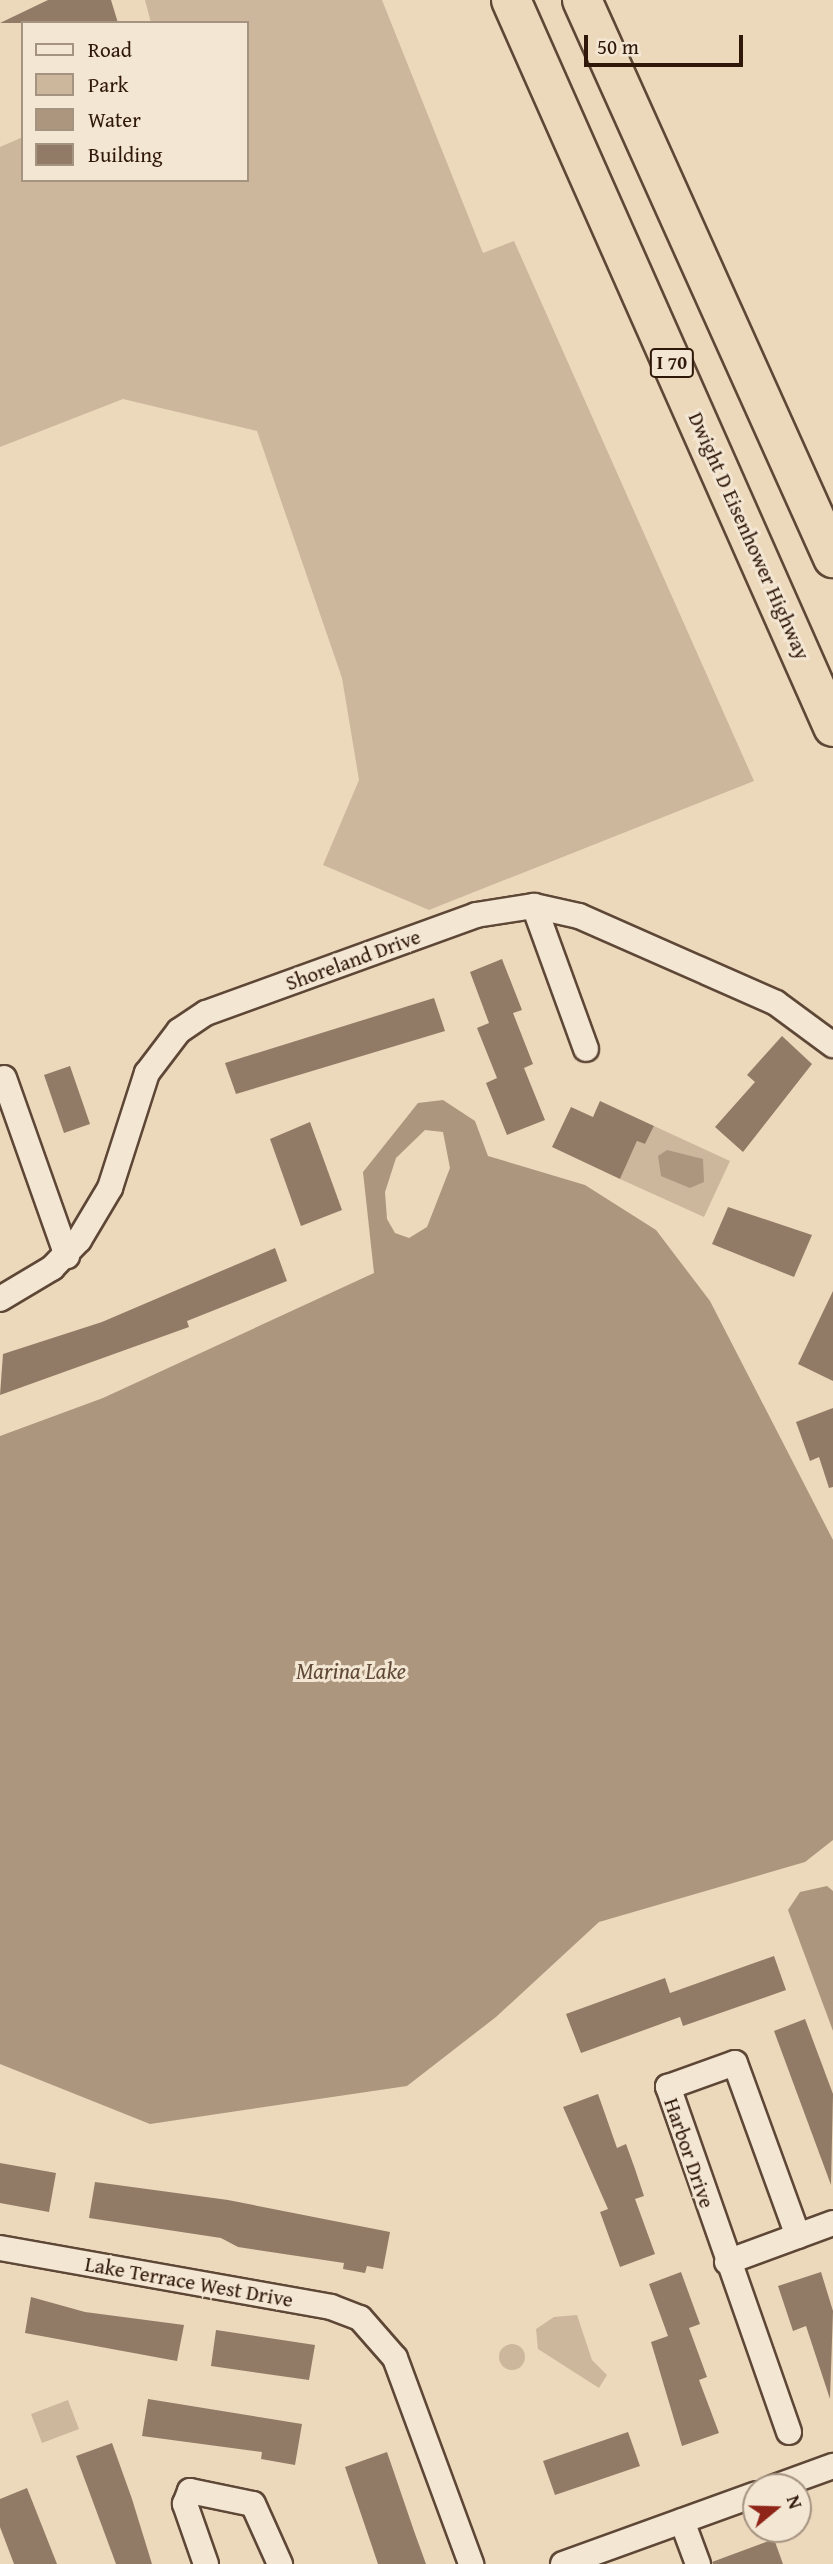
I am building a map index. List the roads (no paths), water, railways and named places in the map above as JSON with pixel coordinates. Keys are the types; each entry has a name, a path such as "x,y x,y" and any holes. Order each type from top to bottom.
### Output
{"highway":[{"path":"495,0 647,305"},
{"name":"Dwight D Eisenhower Highway","path":"511,0 833,727"},
{"path":"582,0 795,469"},
{"path":"607,0 833,558"}],"street":[{"name":"Shoreland Drive","path":"0,1299 67,1256 110,1188 147,1073 179,1031 205,1013 476,915 534,906 579,916 776,1003 833,1045"},
{"path":"534,906 586,1049"},
{"path":"4,1078 67,1256"},
{"name":"Harbor Drive","path":"789,2432 667,2094 671,2085 735,2063 798,2236"},
{"path":"727,2262 833,2223"},
{"name":"Lake Terrace West Drive","path":"0,2248 331,2307 372,2327 395,2358 471,2564"},
{"path":"812,2474 833,2466"},
{"path":"206,2564 185,2504 190,2491 253,2504 280,2564"},
{"path":"563,2564 742,2499"},
{"path":"682,2521 698,2564"}],"water":[{"name":"Marina Lake","path":"443,1100 475,1121 488,1156 585,1185 656,1230 710,1301 833,1540 833,1840 805,1862 599,1922 496,2017 407,2086 150,2124 0,2064 0,1436 103,1398 374,1273 363,1172 418,1103","holes":["425,1130 443,1132 450,1168 427,1227 409,1238 395,1233 387,1219 385,1192 396,1158"]},
{"path":"667,1150 703,1159 704,1182 690,1188 661,1176 658,1156"},
{"path":"827,1886 833,1891 833,2031 788,1910 800,1892"}]}
